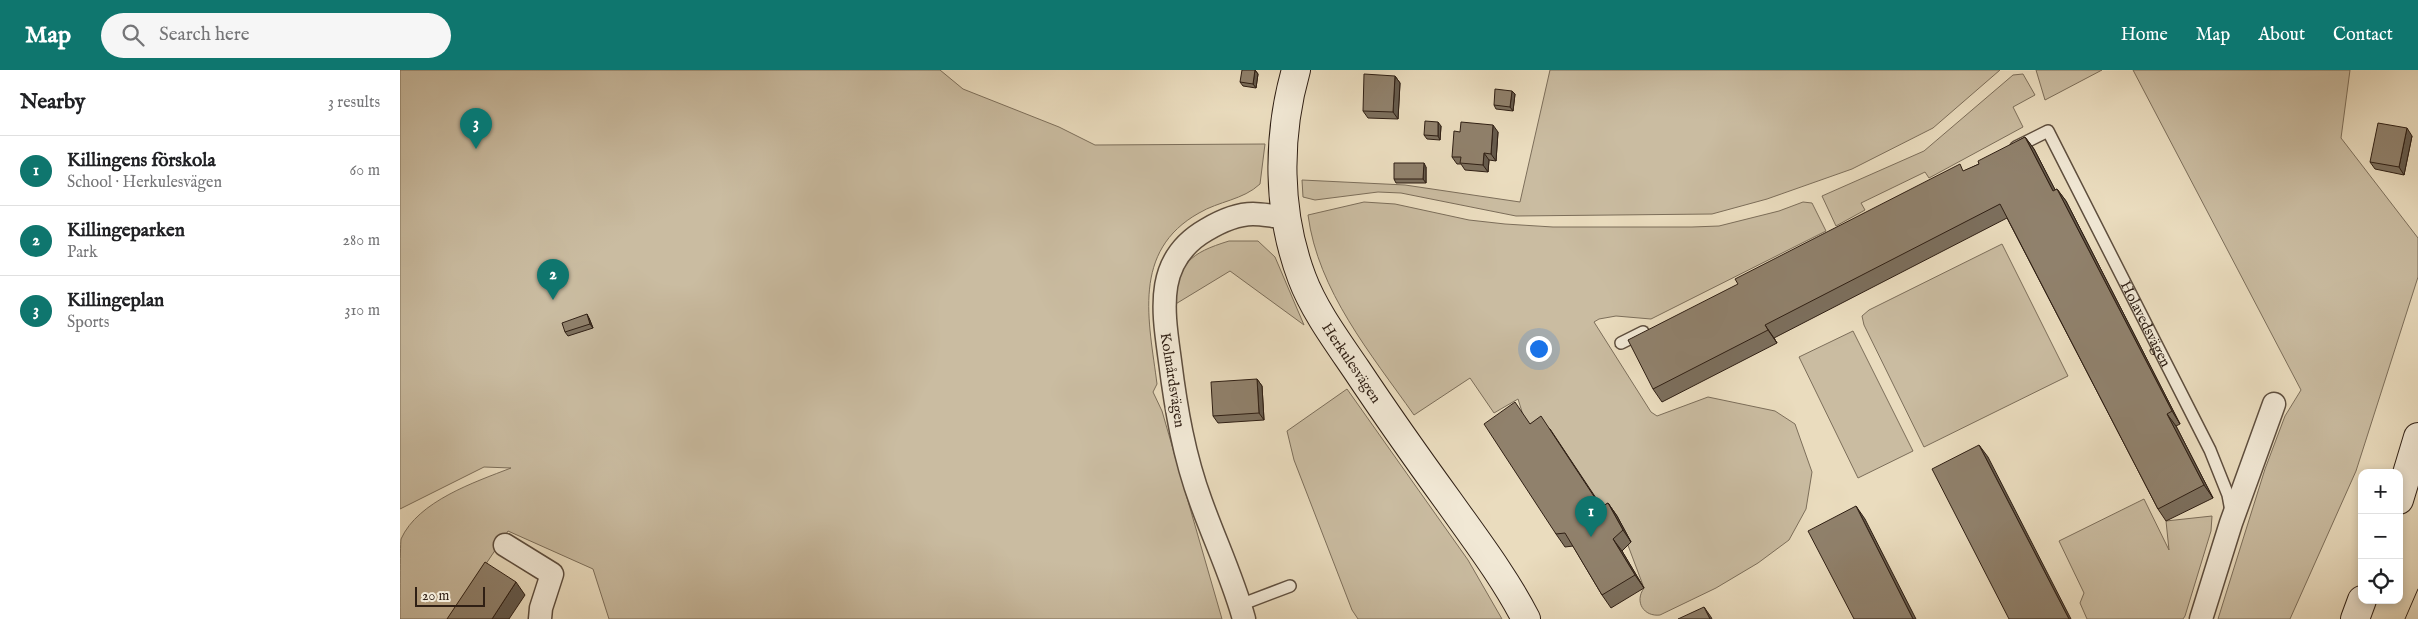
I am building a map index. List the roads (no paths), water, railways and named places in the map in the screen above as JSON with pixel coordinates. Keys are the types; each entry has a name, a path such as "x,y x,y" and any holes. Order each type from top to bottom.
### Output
{"street":[{"name":"Herkulesvägen","path":"1296,70 1288,101 1283,140 1282,178 1287,217 1302,280 1331,330 1385,412 1490,560 1526,619"},
{"name":"Kolmårdsvägen","path":"1242,612 1200,501 1178,421 1163,309 1169,270 1181,249 1195,236 1220,222 1236,216 1252,214 1287,217"},
{"name":"Holavedsvägen","path":"2201,619 2231,523 2274,404"},
{"path":"2403,487 2418,437"},
{"path":"506,546 552,574 541,608 540,619"},
{"path":"2354,619 2360,604"}],"lane":[{"name":"Holavedsvägen","path":"2003,153 2048,131 2210,450 2228,495 2231,523"},
{"path":"1621,343 1656,326"},
{"path":"1242,612 1290,586"}],"tram line":[{"path":"2405,619 2418,589"}],"place":[{"name":"Killingeplan","path":"476,149"},
{"name":"Killingeparken","path":"553,300"},
{"name":"Killingens förskola","path":"1591,537"}]}
